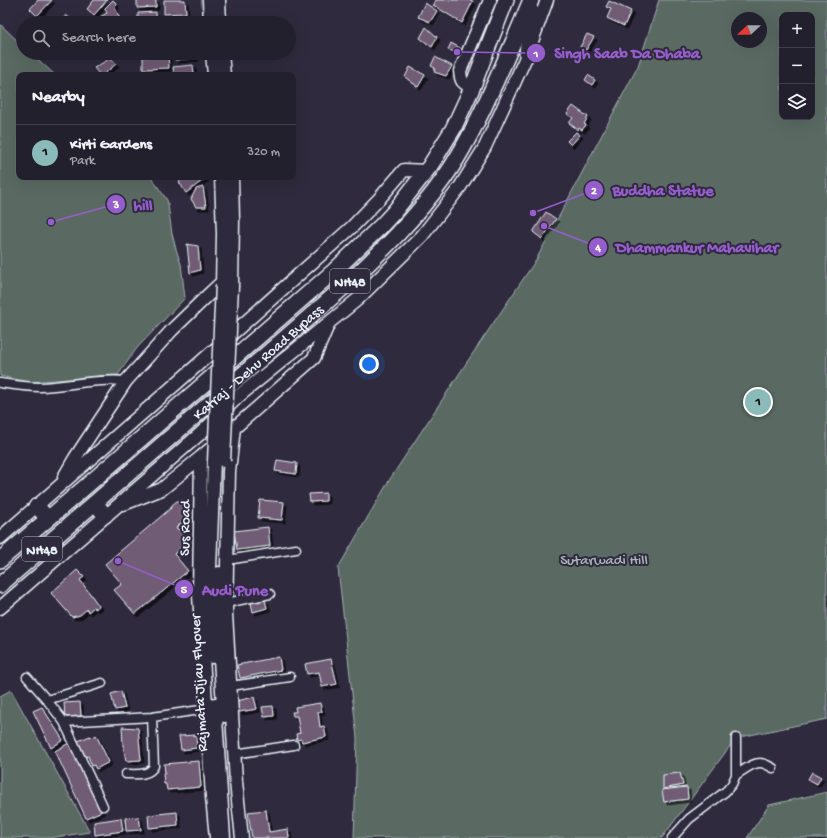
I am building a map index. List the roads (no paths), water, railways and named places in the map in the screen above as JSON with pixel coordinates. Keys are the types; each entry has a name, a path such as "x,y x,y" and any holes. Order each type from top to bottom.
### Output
{"highway":[{"name":"Katraj - Dehu Road Bypass","path":"0,560 334,271 366,242 394,212 427,171 453,129 472,88 506,0"},
{"name":"Katraj - Dehu Road Bypass","path":"0,585 346,285 408,224 445,177 469,138 532,0"},
{"path":"527,55 532,0"},
{"path":"95,503 110,511"},
{"path":"37,506 48,519"}],"street":[{"path":"208,0 209,16"},
{"path":"219,0 220,16"},
{"path":"472,88 462,82 460,78 460,70 490,0"},
{"path":"0,608 201,432 238,396 358,299 422,236 460,188 486,147 527,55 547,0"},
{"path":"213,60 214,72"},
{"path":"223,60 224,72"},
{"path":"0,538 352,227 404,170 427,171"},
{"path":"221,180 225,284"},
{"path":"58,486 126,381 172,330 206,297 225,284 233,221 232,180"},
{"name":"Rajmata Jijau Flyover","path":"225,284 218,589 219,654 232,838"},
{"path":"110,511 162,488 201,457 314,358 330,322"},
{"path":"0,383 39,387 114,380 126,381"},
{"path":"234,428 222,465 227,560 226,614 234,754 242,838"},
{"name":"Sus Road","path":"201,457 199,588 212,798 216,838"},
{"name":"Rajmata Jijau Flyover","path":"222,465 209,595 211,649 224,838"},
{"path":"227,560 296,549"},
{"path":"226,603 270,594"},
{"path":"230,686 290,676"},
{"path":"27,677 64,722 103,806"},
{"path":"47,700 102,683"},
{"path":"64,722 152,717 207,710"},
{"path":"126,774 147,773 153,769 152,717"},
{"path":"672,838 689,819 726,791 732,784 736,775 736,738"},
{"path":"234,754 294,744"},
{"path":"736,775 749,767 761,763 772,768"}],"place":[{"name":"Singh Saab Da Dhaba","path":"457,52"},
{"name":"Buddha Statue","path":"533,213"},
{"name":"hill","path":"51,222"},
{"name":"Dhammankur Mahavihar","path":"544,226"},
{"name":"Kirti Gardens","path":"758,402"},
{"name":"Audi Pune","path":"118,561"}],"park label":[{"name":"Sutarwadi Hill","path":"604,559"}]}
